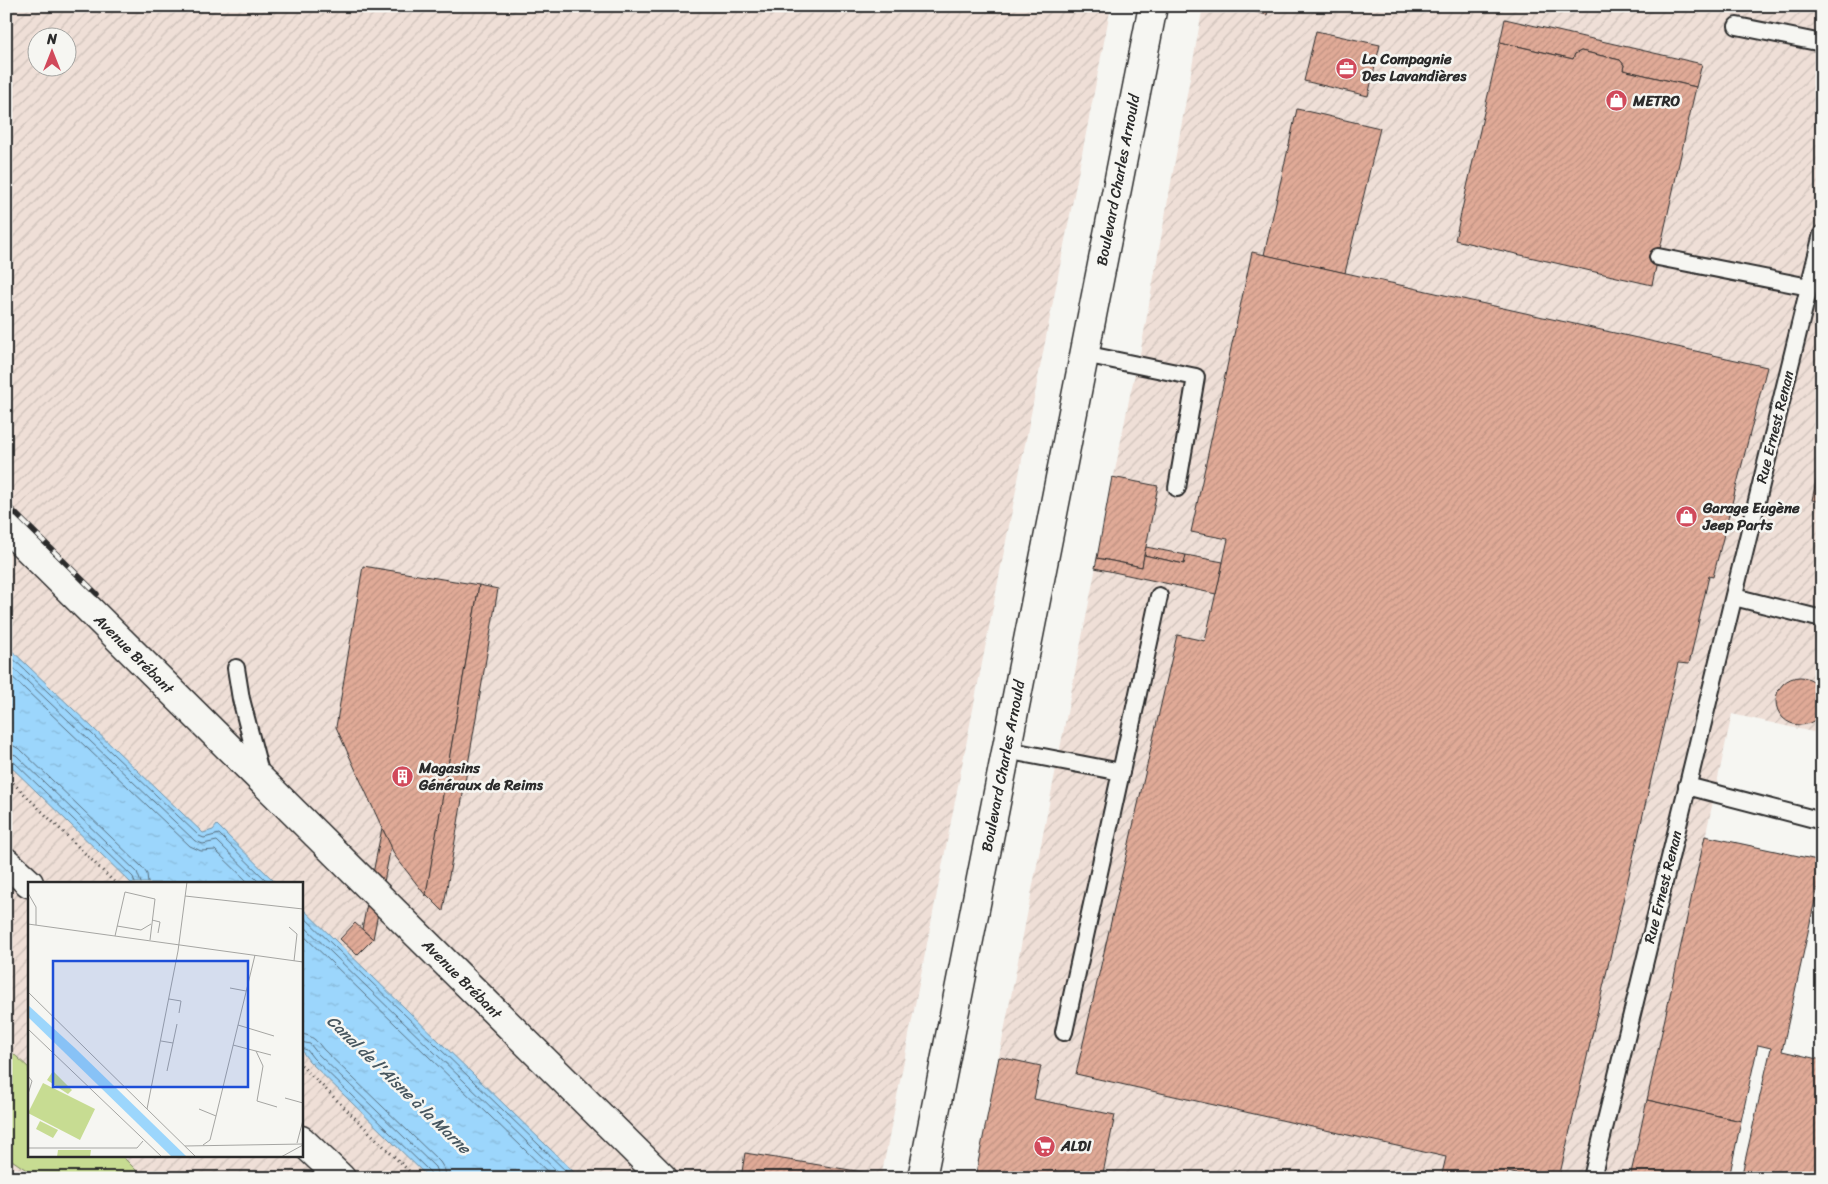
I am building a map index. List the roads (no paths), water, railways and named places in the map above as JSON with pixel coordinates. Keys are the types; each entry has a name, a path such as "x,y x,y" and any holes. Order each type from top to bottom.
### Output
{"main road":[{"name":"Boulevard Charles Arnould","path":"922,1178 1152,6"},
{"name":"Avenue Brébant","path":"6,527 663,1178"},
{"path":"6,862 28,882"},
{"path":"302,1141 341,1178"}],"lane":[{"path":"1736,26 1822,43"},
{"name":"Rue Ernest Renan","path":"1592,1178 1822,234"},
{"path":"1658,257 1809,287"},
{"path":"1084,354 1196,377 1177,488"},
{"path":"1064,1032 1122,772 1158,596"},
{"path":"1734,597 1822,619"},
{"path":"236,668 241,699 262,781"},
{"path":"1006,750 1122,772"},
{"path":"1688,786 1822,821"}],"water":[{"path":"6,645 203,833 213,830 217,825 275,882 130,882 6,762"},
{"name":"Canal de l'Aisne à la Marne","path":"302,908 580,1178 429,1178 309,1061 302,1051"}],"railway":[{"path":"6,504 97,594"}],"place":[{"name":"La Compagnie Des Lavandières","path":"1346,68"},
{"name":"METRO","path":"1617,101"},
{"name":"Garage Eugène Jeep Parts","path":"1687,517"},
{"name":"Magasins Généraux de Reims","path":"403,777"},
{"name":"ALDI","path":"1045,1146"}]}
